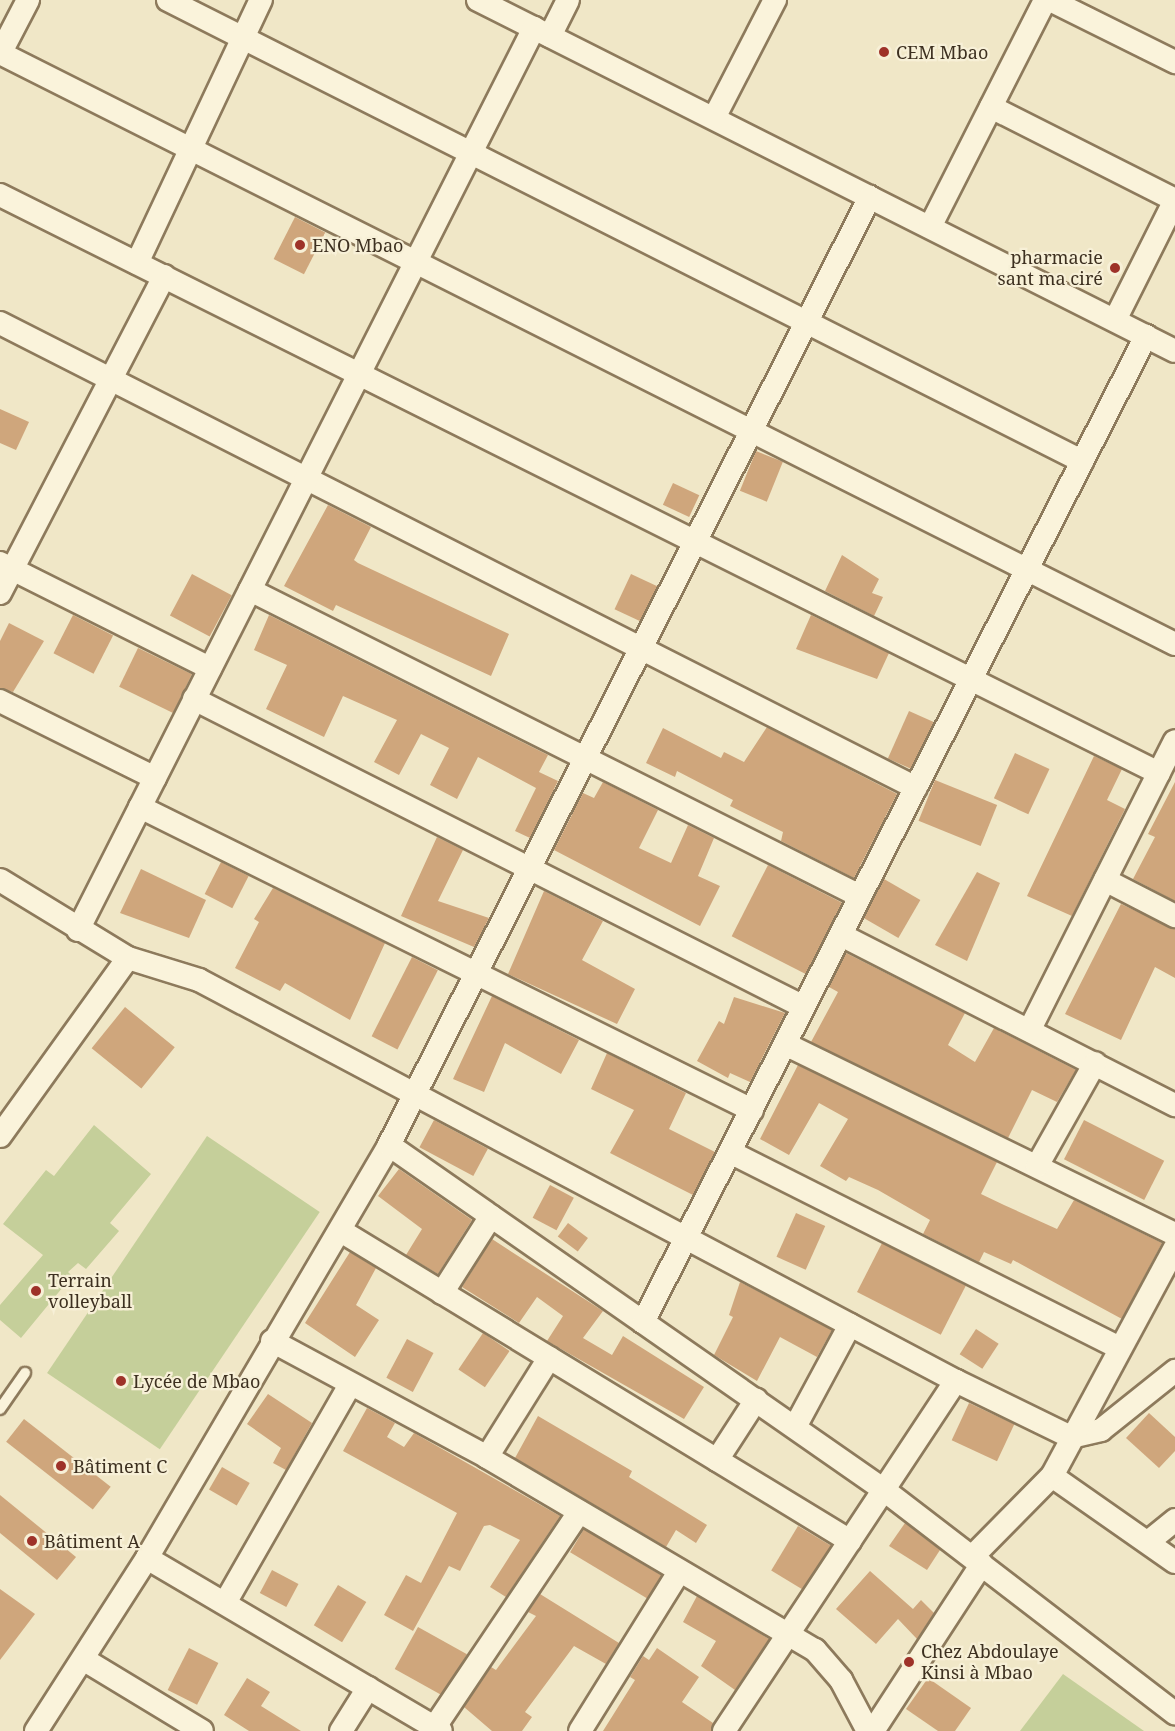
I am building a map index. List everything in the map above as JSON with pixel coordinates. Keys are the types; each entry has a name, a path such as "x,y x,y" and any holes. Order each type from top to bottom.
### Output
{"street":[{"path":"28,0 0,54 1175,644"},
{"path":"168,0 1082,461"},
{"path":"137,263 261,0"},
{"path":"478,0 1175,351"},
{"path":"78,930 471,153 542,32 568,0"},
{"path":"714,118 775,0"},
{"path":"930,228 1044,0"},
{"path":"1050,0 1175,62"},
{"path":"991,107 1175,200 1115,320"},
{"path":"0,195 1159,773"},
{"path":"36,1731 147,1558 272,1341 340,1231 389,1145 870,197"},
{"path":"0,593 6,567 110,380 164,276"},
{"path":"0,323 916,788"},
{"path":"643,1322 1146,336"},
{"path":"6,567 210,668"},
{"path":"250,590 860,896"},
{"path":"194,699 804,1007"},
{"path":"0,701 154,778"},
{"path":"1030,1029 1175,741"},
{"path":"140,807 752,1110"},
{"path":"0,880 78,930 128,958 199,980 956,1382 1071,1437 1106,1426 1175,1371"},
{"path":"1105,880 1175,916"},
{"path":"841,935 1030,1029 1175,1105"},
{"path":"0,1136 128,958"},
{"path":"786,1044 1175,1233"},
{"path":"1037,1166 1095,1063"},
{"path":"389,1145 884,1490 1175,1713"},
{"path":"730,1152 1120,1348"},
{"path":"442,1293 491,1216"},
{"path":"340,1231 850,1541"},
{"path":"873,1731 977,1560 1052,1476 1175,1248"},
{"path":"795,1427 850,1325"},
{"path":"272,1341 350,1385 487,1456 679,1572 789,1634 828,1662 868,1731"},
{"path":"487,1456 549,1358"},
{"path":"724,1731 956,1382"},
{"path":"225,1603 350,1385"},
{"path":"717,1460 756,1400"},
{"path":"1052,1476 1175,1562"},
{"path":"147,1558 436,1730 579,1512"},
{"path":"1148,1542 1175,1520"},
{"path":"580,1731 679,1572"},
{"path":"83,1659 189,1728"},
{"path":"341,1731 368,1688"}],"lane":[{"path":"0,1409 25,1373"}],"green space":[{"path":"94,1125 151,1174 110,1223 119,1231 86,1269 78,1263 68,1272 72,1276 21,1338 0,1320 0,1305 43,1255 3,1224 46,1170 54,1176"},
{"path":"207,1136 320,1212 160,1449 47,1373"},
{"path":"1063,1674 1144,1731 1020,1731"}],"building":[{"name":"ENO Mbao","path":"295,217 325,232 304,274 274,259"},
{"path":"0,409 29,422 16,450 0,443"},
{"path":"756,451 783,462 767,502 740,491"},
{"path":"673,483 699,495 689,517 663,505"},
{"path":"328,505 371,527 354,560 358,563 509,634 491,676 336,605 333,611 284,586"},
{"path":"842,555 879,579 872,593 883,597 874,616 825,591"},
{"path":"192,574 232,595 210,637 170,615"},
{"path":"631,574 657,586 641,622 615,609"},
{"path":"73,615 113,635 94,674 53,653"},
{"path":"269,615 548,755 539,772 558,781 530,838 515,831 536,788 478,757 457,799 430,785 449,748 421,734 399,775 374,762 397,720 343,696 324,737 266,709 287,665 254,650"},
{"path":"811,615 889,653 877,679 796,649"},
{"path":"9,623 44,641 13,692 0,688 0,641"},
{"path":"138,648 192,674 173,713 119,687"},
{"path":"909,711 934,722 913,769 888,759"},
{"path":"767,727 897,794 854,878 781,841 783,832 730,806 733,800 677,771 675,777 646,763 663,728 721,758 724,752 744,762"},
{"path":"1015,753 1049,769 1028,814 994,798"},
{"path":"1094,756 1122,769 1107,800 1125,809 1072,916 1027,896"},
{"path":"935,780 997,805 981,846 919,821"},
{"path":"603,782 658,810 639,848 671,863 688,825 714,838 698,876 720,886 700,926 554,850 583,793 594,798"},
{"path":"1175,782 1175,901 1133,879 1155,837 1148,834"},
{"path":"437,837 463,850 438,901 489,918 474,947 401,916"},
{"path":"221,862 249,876 232,908 205,894"},
{"path":"768,865 842,903 806,974 732,936"},
{"path":"141,869 206,900 189,938 120,913"},
{"path":"977,872 1000,883 967,961 935,945"},
{"path":"884,879 920,900 898,938 862,917"},
{"path":"273,888 385,943 350,1020 285,983 280,991 235,968 259,922 254,919"},
{"path":"544,891 603,921 582,960 635,989 617,1024 508,974"},
{"path":"1121,904 1175,929 1175,978 1155,967 1121,1040 1065,1014"},
{"path":"846,953 965,1013 948,1045 975,1062 994,1028 1076,1070 1057,1102 1032,1090 1008,1138 811,1042 838,992 829,987"},
{"path":"412,957 438,970 397,1049 372,1036"},
{"path":"492,996 579,1040 561,1074 505,1043 484,1092 453,1079"},
{"path":"734,997 785,1013 750,1082 730,1073 728,1078 697,1061 719,1021 724,1024"},
{"path":"125,1007 175,1047 141,1088 92,1048"},
{"path":"607,1053 686,1093 669,1129 715,1152 693,1195 610,1153 634,1110 591,1089"},
{"path":"798,1065 997,1162 981,1194 1057,1229 1074,1200 1162,1243 1122,1319 1013,1260 1011,1264 984,1252 979,1262 923,1234 930,1220 878,1190 849,1177 846,1181 820,1166 848,1119 819,1103 789,1155 760,1139"},
{"path":"434,1120 488,1149 473,1176 419,1147"},
{"path":"1084,1120 1164,1161 1144,1200 1064,1159"},
{"path":"399,1169 472,1220 438,1274 406,1255 422,1229 378,1196"},
{"path":"550,1185 574,1198 556,1230 533,1218"},
{"path":"796,1213 825,1226 806,1270 776,1257"},
{"path":"568,1223 588,1238 578,1252 558,1237"},
{"path":"492,1239 603,1311 583,1338 612,1355 623,1336 704,1387 684,1419 547,1341 563,1316 537,1297 519,1323 462,1287"},
{"path":"882,1243 966,1286 941,1335 857,1292"},
{"path":"350,1252 376,1268 356,1305 379,1320 355,1357 305,1323"},
{"path":"740,1282 832,1330 817,1357 780,1337 757,1381 714,1355 733,1317 729,1315"},
{"path":"976,1329 999,1344 982,1369 960,1354"},
{"path":"483,1333 510,1351 485,1387 458,1369"},
{"path":"407,1339 433,1353 413,1392 386,1378"},
{"path":"268,1394 312,1423 286,1470 273,1463 281,1448 247,1424"},
{"path":"969,1403 1014,1424 997,1461 952,1440"},
{"path":"367,1408 395,1423 387,1437 404,1447 414,1433 560,1516 506,1597 490,1587 520,1540 490,1525 484,1526 460,1571 449,1566 413,1631 384,1615 406,1575 421,1583 457,1513 343,1451"},
{"path":"1149,1413 1175,1437 1175,1451 1159,1468 1126,1438"},
{"path":"538,1416 632,1471 629,1477 707,1525 696,1543 676,1530 666,1547 515,1458"},
{"name":"Bâtiment C","path":"24,1419 111,1487 93,1510 6,1442"},
{"path":"222,1467 250,1483 237,1506 209,1490"},
{"name":"Bâtiment A","path":"0,1495 76,1557 57,1580 0,1533"},
{"path":"905,1523 940,1550 927,1570 889,1546"},
{"path":"798,1526 831,1546 805,1591 771,1571"},
{"path":"584,1529 661,1575 647,1598 570,1552"},
{"path":"272,1570 298,1584 286,1607 260,1593"},
{"path":"870,1571 913,1609 921,1600 934,1613 917,1639 898,1619 876,1644 836,1609"},
{"path":"338,1585 366,1602 342,1642 314,1625"},
{"path":"0,1589 35,1614 0,1660"},
{"path":"540,1594 619,1643 606,1664 574,1646 525,1712 532,1717 522,1731 492,1731 464,1707 491,1667 496,1670 536,1616 528,1612"},
{"path":"697,1596 769,1639 735,1690 701,1666 716,1641 683,1622"},
{"path":"418,1627 467,1654 444,1696 395,1669"},
{"path":"189,1648 218,1663 197,1705 168,1690"},
{"path":"657,1648 699,1677 682,1702 713,1723 711,1731 603,1731 635,1680 630,1677 643,1656 649,1660"},
{"path":"247,1678 270,1692 261,1706 301,1731 249,1731 224,1715"},
{"path":"928,1678 971,1708 955,1731 938,1731 906,1709"}],"place":[{"name":"CEM Mbao","path":"884,52"},
{"name":"ENO Mbao","path":"300,245"},
{"name":"pharmacie sant ma ciré","path":"1115,268"},
{"name":"Terrain volleyball","path":"36,1291"},
{"name":"Lycée de Mbao","path":"121,1381"},
{"name":"Bâtiment C","path":"61,1466"},
{"name":"Bâtiment A","path":"32,1541"},
{"name":"Chez Abdoulaye Kinsi à Mbao","path":"909,1662"}]}
